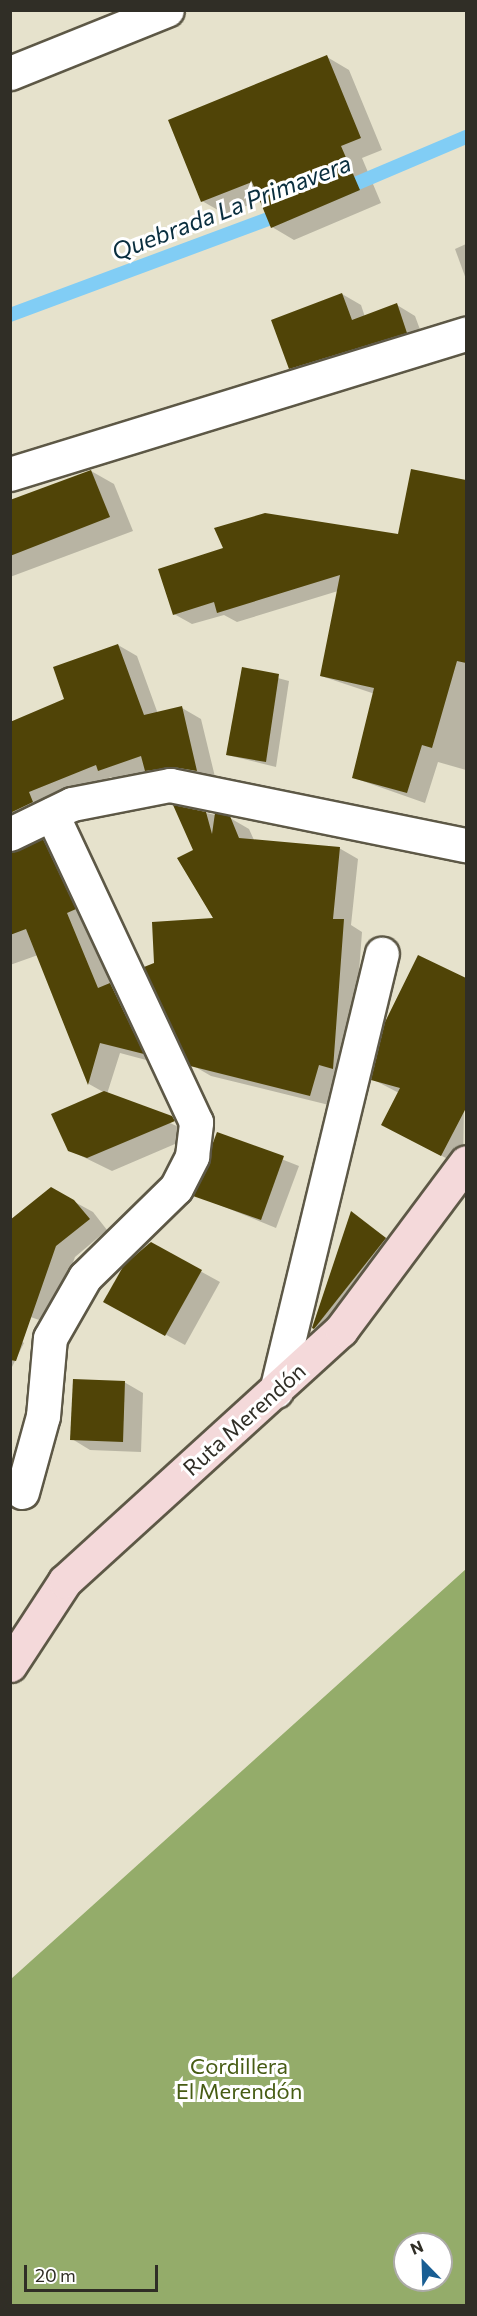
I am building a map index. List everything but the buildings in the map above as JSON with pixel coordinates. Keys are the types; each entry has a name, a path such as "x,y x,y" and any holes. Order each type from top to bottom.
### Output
{"street":[{"path":"10,73 167,10"},
{"path":"10,474 466,334"},
{"path":"10,834 72,804 170,785 466,845"},
{"path":"22,1492 43,1416 50,1338 85,1277 176,1188 192,1156 196,1122 52,814"},
{"path":"276,1391 382,954"},
{"name":"Ruta Merendón","path":"10,1665 65,1581 341,1330 466,1162"}],"green space":[{"name":"Cordillera El Merendón","path":"466,1569 466,2305 11,2305 11,1979"}],"waterway":[{"name":"Quebrada La Primavera","path":"341,190 466,137"},
{"name":"Quebrada La Primavera","path":"10,315 284,213"}]}
